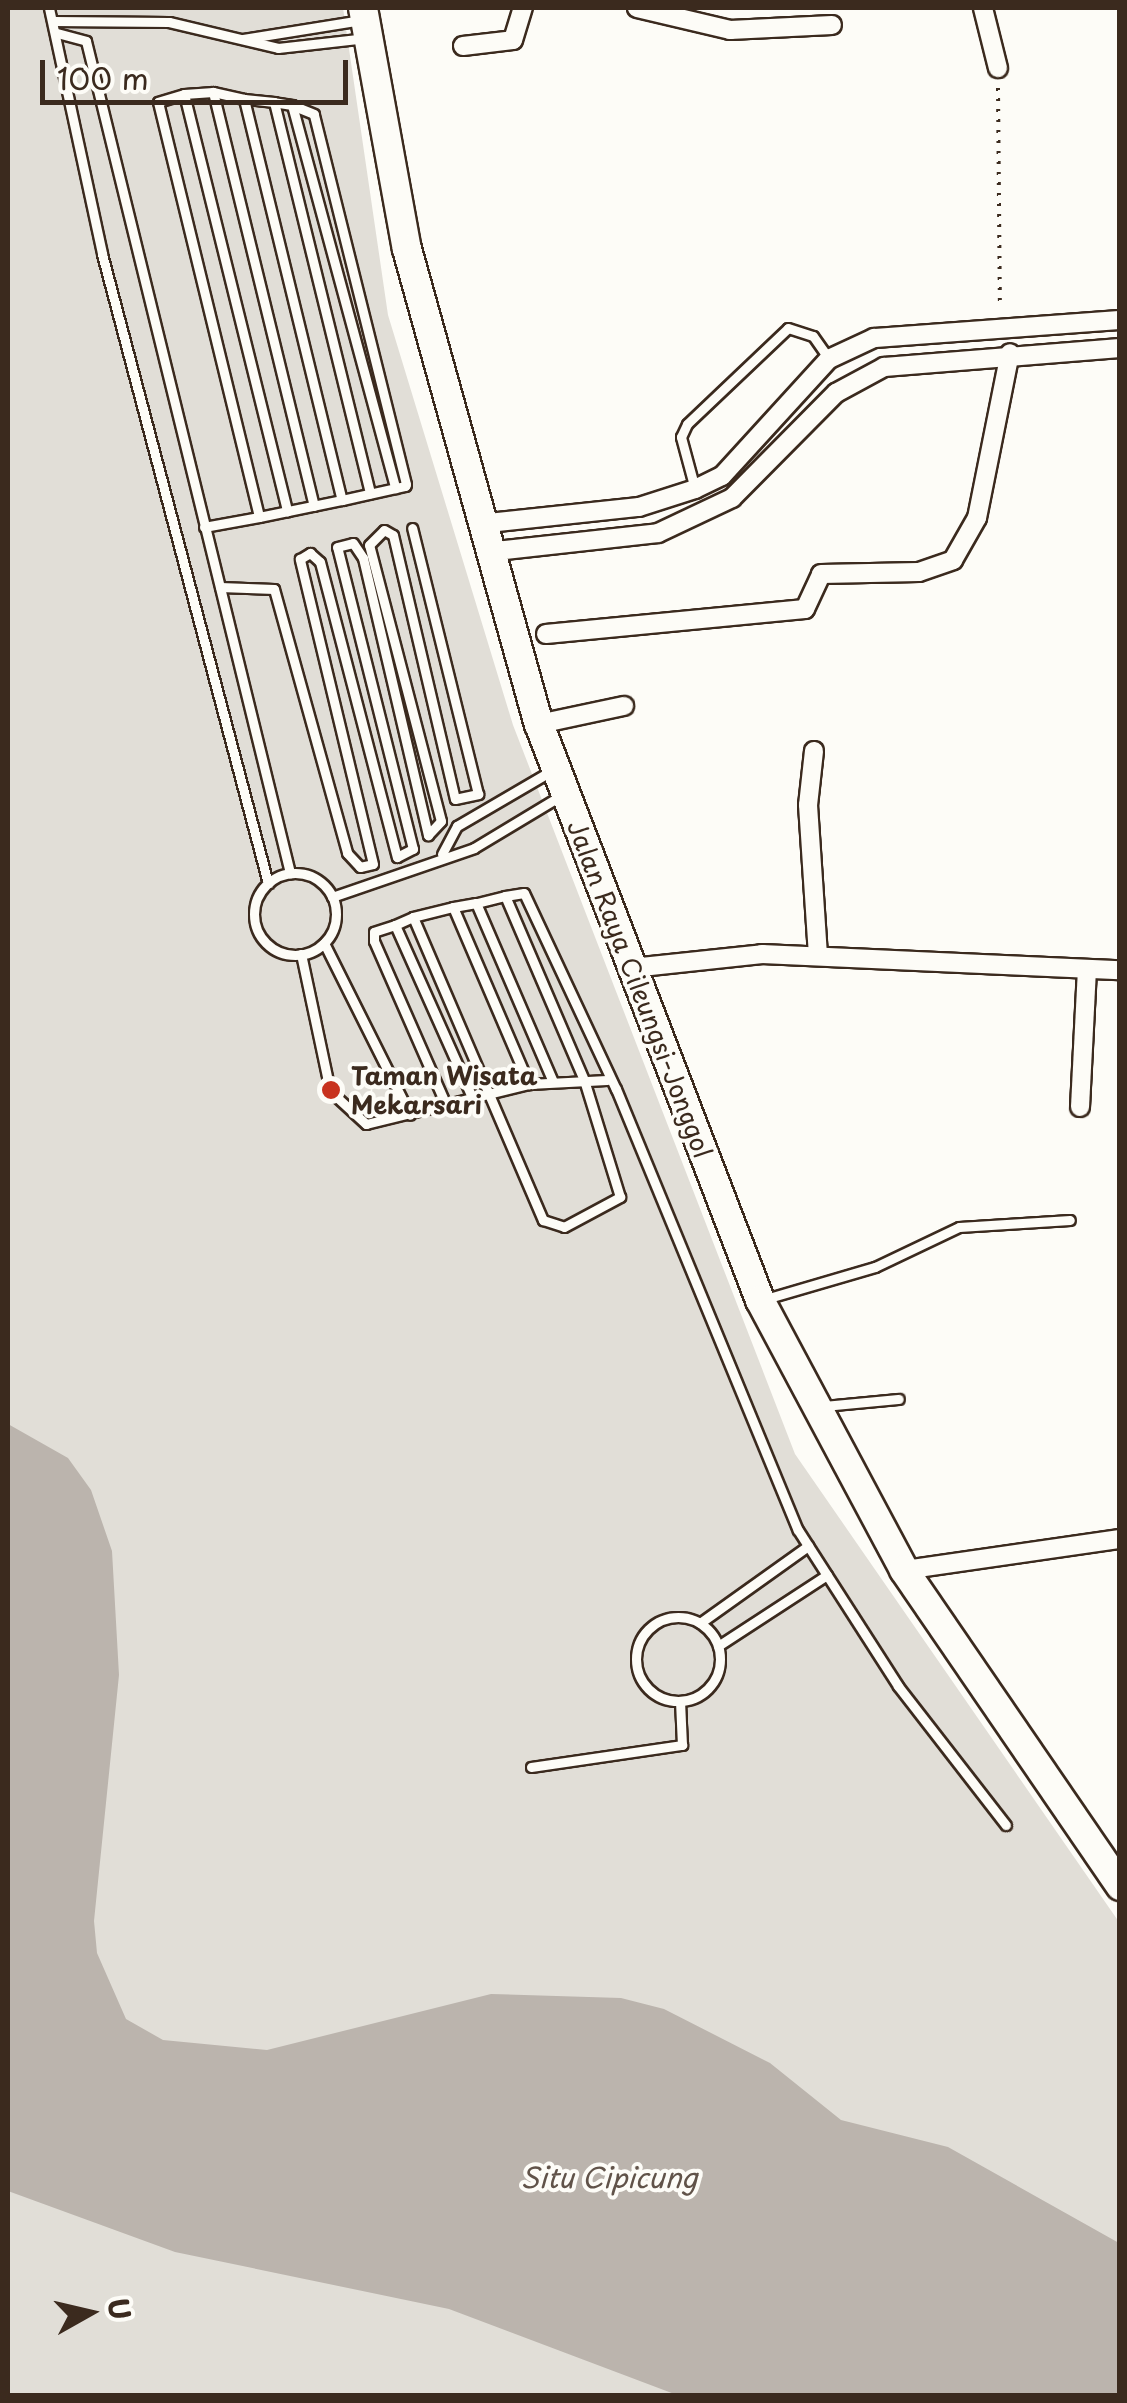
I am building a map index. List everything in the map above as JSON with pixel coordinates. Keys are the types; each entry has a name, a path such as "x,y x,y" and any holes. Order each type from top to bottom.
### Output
{"main road":[{"name":"Jalan Raya Cileungsi-Jonggol","path":"366,22 407,250 479,524 539,724 760,1300 810,1408 904,1570 1109,1856 1120,1886"}],"street":[{"path":"463,46 513,40 523,8"},
{"path":"637,8 730,30 832,25"},
{"path":"982,8 998,68"},
{"path":"479,524 639,507 695,489 722,476 830,359 874,338 999,325 1120,320"},
{"path":"487,552 658,533 732,498 836,393 884,367 1010,353 1120,348"},
{"path":"546,634 806,609 822,574 919,572 953,560 977,518 1010,353"},
{"path":"539,724 624,706"},
{"path":"814,751 808,824 818,956"},
{"path":"632,968 818,956 1120,970"},
{"path":"1080,1107 1087,971"},
{"path":"904,1570 1120,1539"}],"lane":[{"path":"49,8 58,33"},
{"path":"53,21 169,22 278,48 366,22"},
{"path":"241,40 366,22"},
{"path":"58,33 86,41 290,873"},
{"path":"58,33 52,43 102,254 268,883"},
{"path":"204,527 260,517 370,494 407,482 314,114 292,104 244,100 213,92 184,94 158,102 260,517"},
{"path":"213,92 314,506"},
{"path":"184,94 287,511"},
{"path":"244,100 342,500"},
{"path":"274,102 370,494"},
{"path":"292,104 395,488"},
{"path":"695,489 681,437 716,397 788,328 814,336 830,359"},
{"path":"220,588 274,590 348,852 360,867 397,857 428,835 455,799 478,794 412,528"},
{"path":"440,821 370,545 384,530 393,535 455,799"},
{"path":"413,848 335,552 350,543 364,558 428,835"},
{"path":"373,864 300,564 306,554 320,562 397,857"},
{"path":"332,897 442,854 474,848 560,781"},
{"path":"442,854 458,826 560,781"},
{"path":"290,873 317,880 332,897 336,918 324,943 301,954 277,950 260,933 255,908 268,883 290,873"},
{"path":"413,917 544,1220 559,1228 620,1197 584,1080 506,896"},
{"path":"445,1103 374,941 374,932 452,906 506,896 532,897 808,1546 898,1686 1006,1824"},
{"path":"476,902 553,1082"},
{"path":"452,906 529,1084"},
{"path":"396,925 472,1096"},
{"path":"324,943 410,1115"},
{"path":"301,954 330,1091 366,1124 529,1084 608,1080"},
{"path":"760,1300 874,1267 958,1227 1070,1220"},
{"path":"810,1408 899,1399"},
{"path":"680,1701 644,1684 638,1648 666,1618 700,1622 808,1546"},
{"path":"718,1646 827,1575"},
{"path":"680,1701 713,1682 718,1646 700,1622"},
{"path":"531,1767 682,1745 680,1701"}],"path":[{"path":"998,68 999,325"}],"shaded area":[{"name":"Taman Wisata Mekarsari","path":"8,8 343,8 388,315 513,725 795,1454 1119,1922 1119,2395 8,2396"}],"water":[{"name":"Situ Cipicung","path":"8,1424 68,1458 91,1490 112,1551 119,1675 94,1921 97,1953 126,2019 163,2040 267,2050 491,1994 621,1998 664,2009 770,2063 841,2120 948,2147 1119,2243 1119,2395 677,2395 449,2309 175,2252 8,2191"}],"place":[{"name":"Taman Wisata Mekarsari","path":"331,1090"}]}
